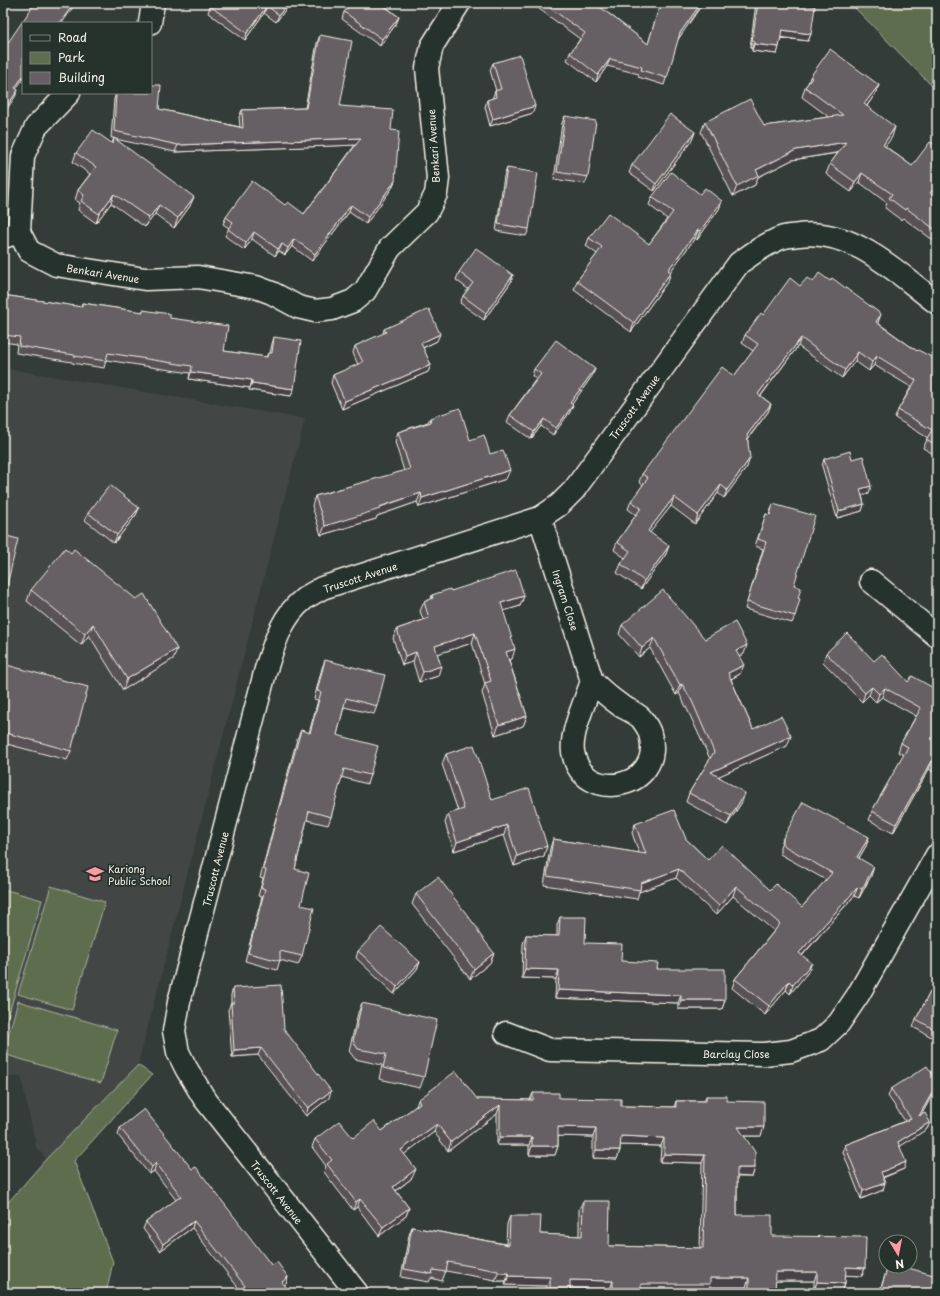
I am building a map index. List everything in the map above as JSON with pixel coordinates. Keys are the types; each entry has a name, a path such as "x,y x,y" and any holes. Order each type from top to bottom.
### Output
{"street":[{"path":"150,22 153,3"},
{"name":"Benkari Avenue","path":"11,234 30,251 56,265 145,280 198,277 272,292 298,307 315,311 337,308 353,301 365,291 390,248 427,212 436,194 438,178 427,68 432,46 460,3"},
{"path":"11,234 23,156 36,127 68,94"},
{"name":"Truscott Avenue","path":"357,1293 204,1098 189,1074 178,1052 174,1031 179,1002 266,669 276,640 288,615 304,599 322,588 540,518 559,505 574,490 739,263 763,246 782,237 815,233 842,239 867,250 937,303"},
{"name":"Ingram Close","path":"540,518 592,681 606,695 640,718 650,733 652,750 648,766 636,778 623,784 606,786 588,778 578,766 573,751 574,737 592,681"},
{"path":"871,581 937,636"},
{"name":"Barclay Close","path":"506,1033 550,1050 764,1054 792,1051 821,1040 839,1023 858,995 937,856"}],"shaded area":[{"name":"Kariong Public School","path":"3,368 305,419 138,1065 46,1159 36,1147 21,1076 3,1078"}],"green space":[{"path":"850,3 937,3 937,91"},
{"path":"51,886 105,902 72,1010 18,994"},
{"path":"3,889 42,900 7,1020 3,1018"},
{"path":"18,1001 117,1030 101,1083 3,1054"},
{"path":"138,1065 152,1075 74,1161 113,1262 106,1293 3,1293 3,1238 7,1225 4,1207 46,1159"}],"building":[{"path":"35,3 74,3 61,22 22,22"},
{"path":"213,3 288,3 279,15 267,6 247,33 210,6"},
{"path":"351,3 385,3 383,5 399,17 382,39 344,12"},
{"path":"543,3 595,3 648,44 658,11 664,3 701,3 680,33 667,78 641,70 642,67 610,59 598,75 570,53 585,33"},
{"path":"758,3 793,3 815,6 811,34 782,30 779,47 754,44 754,41 752,41"},
{"path":"22,22 22,78 15,88 18,90 3,112 3,50"},
{"path":"320,35 352,41 340,106 393,110 391,130 399,131 395,181 368,217 351,205 315,254 294,239 288,248 282,244 278,249 254,232 246,243 228,229 233,222 226,217 252,181 285,205 288,202 304,214 361,138 178,145 114,131 116,94 152,94 152,85 161,85 159,109 243,128 242,110 306,108"},
{"path":"830,49 879,85 864,104 895,127 883,145 912,166 930,142 937,146 937,184 930,193 937,198 937,231 906,208 905,210 889,198 892,194 862,173 855,182 830,164 846,142 796,150 756,170 759,175 737,186 705,122 750,99 764,126 843,115 805,87 812,78 810,77"},
{"path":"520,55 535,106 493,119 487,100 496,97 495,91 501,89 493,63"},
{"path":"670,114 695,132 656,184 632,165"},
{"path":"565,116 596,121 588,177 557,172"},
{"path":"93,130 113,144 114,138 194,197 178,218 159,205 149,218 114,194 99,214 81,201 84,195 78,190 96,167 76,153"},
{"path":"507,168 538,173 529,229 498,224"},
{"path":"671,172 700,194 705,188 722,201 668,270 671,272 634,323 577,281 602,247 589,238 608,213 649,244 673,212 652,197"},
{"path":"476,248 513,275 486,313 463,296 473,283 459,272"},
{"path":"819,273 830,281 832,278 881,314 876,322 917,351 918,350 937,360 937,446 926,440 932,430 898,410 916,380 877,356 872,362 858,352 845,370 801,338 758,394 771,404 747,435 750,458 727,490 721,485 698,515 674,497 648,531 669,546 644,581 621,564 630,551 617,542 641,508 631,501 648,478 642,474 722,367 734,376 758,344 745,335 761,313 763,315 790,278 800,286 807,278 813,282"},
{"path":"3,295 82,307 82,303 143,312 143,310 170,314 170,318 228,326 224,351 267,357 268,353 272,353 274,337 301,341 294,389 252,383 252,380 191,372 192,366 108,353 106,361 19,346 20,337 3,335"},
{"path":"429,309 440,334 421,343 431,365 345,401 333,375 363,362 355,346 386,332 384,329"},
{"path":"556,340 595,369 570,403 573,405 556,428 544,419 534,432 510,415 541,374 534,369"},
{"path":"460,408 470,440 484,435 490,454 503,450 510,470 422,498 421,493 379,507 380,509 325,526 315,496 410,469 398,432 431,422 430,418"},
{"path":"850,451 852,459 863,456 871,486 860,489 864,504 839,511 824,459"},
{"path":"110,485 139,508 117,535 88,513"},
{"path":"773,504 815,516 794,585 801,588 798,598 800,599 795,616 747,602 766,542 758,539 766,514 770,515"},
{"path":"3,535 18,539 4,598 3,598"},
{"path":"65,548 71,553 74,549 136,599 144,594 177,649 127,679 93,624 85,634 31,590"},
{"path":"516,570 524,596 501,603 515,649 506,652 527,716 499,725 485,683 491,681 475,633 435,646 441,666 423,672 416,652 405,656 397,629 429,618 424,602 433,598 432,595 450,589 451,591"},
{"path":"663,590 705,639 735,622 747,645 736,651 744,665 728,673 753,729 781,716 791,736 711,772 745,793 731,816 689,793 714,752 692,701 682,684 680,685 654,638 642,648 622,625"},
{"path":"847,633 874,661 882,654 908,682 912,676 937,690 937,761 936,763 932,761 896,824 872,811 908,747 901,743 921,708 885,688 879,694 872,687 865,693 826,653"},
{"path":"325,660 385,675 377,706 346,698 337,735 378,746 370,775 344,769 331,817 309,811 295,869 309,873 301,905 314,908 302,956 280,951 280,961 248,953 265,889 261,888 266,870 263,869 274,827 301,730 310,733 321,692 317,691"},
{"path":"3,664 88,687 71,751 3,732"},
{"path":"474,745 492,800 529,788 547,846 517,856 507,825 457,842 448,814 464,809 446,754"},
{"path":"803,802 869,837 857,857 874,867 862,889 858,887 799,953 812,963 793,985 789,981 769,1006 735,979 780,924 736,886 719,906 679,869 641,883 640,890 547,876 553,839 646,854 635,824 674,810 686,839 708,860 722,845 770,890 776,884 802,907 832,873 783,845 783,838"},
{"path":"438,877 478,929 478,932 494,953 474,969 416,894"},
{"path":"560,917 586,917 585,943 622,944 621,961 658,963 657,969 725,969 725,1000 681,1000 681,995 558,990 559,970 525,969 526,935 559,936"},
{"path":"381,927 420,962 397,987 358,951"},
{"path":"937,979 937,1031 916,1019"},
{"path":"281,985 284,1029 331,1091 308,1108 261,1048 234,1050 231,1003 234,1003 233,988"},
{"path":"362,1003 437,1020 424,1077 383,1068 386,1054 358,1049 353,1041"},
{"path":"927,1066 937,1081 937,1084 919,1116 925,1113 930,1122 898,1142 906,1162 881,1172 885,1183 863,1191 845,1145 911,1119 891,1089"},
{"path":"456,1071 477,1099 533,1100 533,1093 559,1093 559,1098 621,1099 621,1106 676,1107 676,1101 706,1101 706,1096 727,1096 727,1101 764,1102 764,1127 738,1127 755,1152 755,1168 737,1168 737,1215 772,1215 772,1236 866,1237 865,1268 846,1267 845,1283 817,1282 817,1272 776,1272 775,1293 749,1293 749,1278 710,1278 710,1284 641,1284 641,1288 613,1288 613,1281 570,1280 570,1288 550,1288 550,1277 509,1276 509,1273 498,1273 498,1271 448,1262 446,1272 433,1270 432,1274 404,1269 412,1227 509,1245 510,1216 541,1216 540,1234 582,1236 583,1201 610,1201 609,1246 703,1248 705,1155 664,1154 664,1138 621,1136 620,1150 596,1150 596,1128 558,1127 558,1146 532,1146 532,1137 500,1137 500,1105 451,1142 437,1124 401,1150 416,1169 393,1187 409,1208 383,1227 360,1199 356,1202 327,1164 332,1160 315,1139 339,1121 353,1138 374,1121 382,1131 420,1103 418,1100"},
{"path":"144,1109 192,1169 196,1167 272,1266 277,1262 288,1277 282,1282 291,1293 236,1293 245,1286 194,1221 163,1244 146,1222 181,1196 156,1163 152,1167 120,1128"},
{"path":"918,1271 937,1276 937,1293 880,1292 886,1274 918,1274"}],"place":[{"name":"Kariong Public School","path":"95,874"}]}
